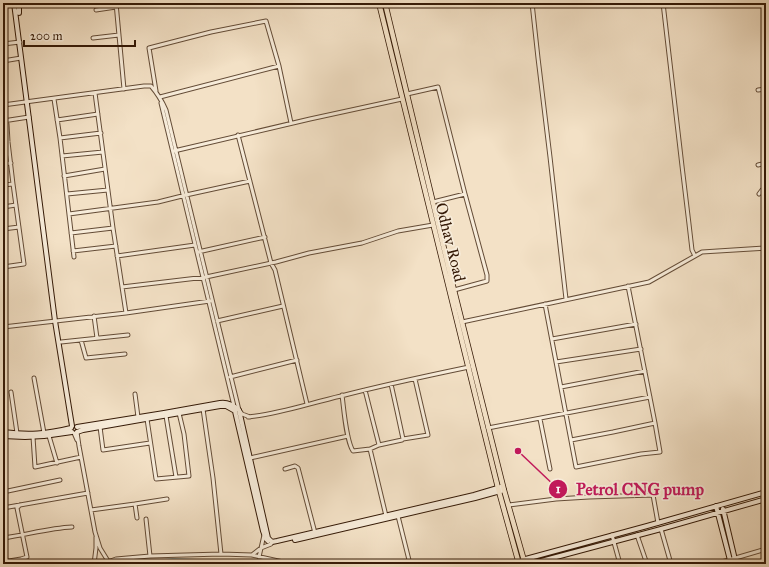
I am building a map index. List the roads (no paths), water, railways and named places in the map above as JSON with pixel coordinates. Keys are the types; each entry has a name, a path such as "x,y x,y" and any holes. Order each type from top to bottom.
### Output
{"main road":[{"name":"Odhav Road","path":"379,3 433,226 501,489 509,504 525,561"},
{"name":"Odhav Road","path":"385,3 454,290 459,322"},
{"name":"Odhav Road","path":"470,367 488,428 518,563"}],"street":[{"path":"14,3 57,321 74,429"},
{"path":"19,3 18,8 29,117 57,321 74,429 95,532 96,548 94,564"},
{"path":"116,3 124,89"},
{"path":"182,4 187,3"},
{"path":"532,3 566,299"},
{"path":"663,3 692,250 695,256"},
{"path":"96,10 116,7"},
{"path":"156,92 148,48 211,32 266,21 291,123"},
{"path":"93,38 119,35"},
{"path":"3,44 20,42"},
{"path":"3,61 22,58"},
{"path":"160,97 278,66"},
{"path":"3,105 151,86 160,97 164,111 195,245 198,252"},
{"path":"407,94 438,87 487,275 487,281 454,290"},
{"path":"758,90 766,89"},
{"path":"95,93 110,209 126,313"},
{"path":"54,99 74,257"},
{"path":"174,151 238,135 402,99"},
{"path":"57,120 98,114"},
{"path":"3,267 24,264 13,184 7,124 5,121 29,117"},
{"path":"60,138 101,133"},
{"path":"238,135 271,263 275,270 307,404"},
{"path":"3,142 8,142"},
{"path":"62,156 103,152"},
{"path":"3,164 11,163"},
{"path":"758,164 766,163"},
{"path":"64,176 105,169"},
{"path":"69,214 158,202 250,181"},
{"path":"3,185 13,184"},
{"path":"759,194 766,188"},
{"path":"67,194 108,190"},
{"path":"433,202 465,194"},
{"path":"184,195 250,458 266,534 259,557"},
{"path":"3,207 16,205"},
{"path":"764,212 766,229"},
{"path":"3,229 19,226"},
{"path":"122,287 204,277 271,263 309,253 362,243 398,232 433,226"},
{"path":"71,233 113,228"},
{"path":"198,252 265,237"},
{"path":"118,256 195,245"},
{"path":"73,251 116,246"},
{"path":"459,322 649,282 702,252 766,248"},
{"path":"544,304 576,467 641,454 660,452 628,286"},
{"path":"3,327 126,313 210,301"},
{"path":"210,301 217,321 230,377 234,406 238,412 266,534 271,543"},
{"path":"217,321 283,306"},
{"path":"94,316 97,338"},
{"path":"552,339 636,324"},
{"path":"61,342 128,334"},
{"path":"81,340 86,358 125,354"},
{"path":"556,362 640,349"},
{"path":"230,377 297,360"},
{"path":"225,404 250,417 470,367"},
{"path":"561,388 645,371"},
{"path":"34,378 44,433"},
{"path":"342,395 348,436 353,451 370,449 379,445 403,439 428,435 415,379"},
{"path":"391,384 403,439"},
{"path":"365,390 379,445"},
{"path":"11,392 17,433"},
{"path":"135,394 138,417"},
{"path":"488,428 650,397"},
{"path":"3,436 49,436 74,429 83,430 100,428 203,409 225,404 234,399"},
{"path":"3,432 44,433 225,404 234,406"},
{"path":"203,409 213,478 221,554"},
{"path":"147,419 156,478 189,476 184,434 179,414"},
{"path":"166,416 176,477"},
{"path":"540,419 550,469"},
{"path":"571,440 655,423"},
{"path":"100,428 103,450 150,443"},
{"path":"49,436 57,463"},
{"path":"250,458 348,436"},
{"path":"32,437 35,467 81,458"},
{"path":"370,449 386,516"},
{"path":"285,469 295,466 298,468 315,533"},
{"path":"3,492 60,480"},
{"path":"252,555 261,548 278,541 501,489"},
{"path":"271,543 278,544 316,536 475,498 501,489"},
{"path":"518,563 766,492"},
{"path":"3,508 88,493"},
{"path":"509,504 556,499 653,495 658,523"},
{"path":"91,510 167,499"},
{"path":"530,564 766,499"},
{"path":"135,504 137,518"},
{"path":"722,504 732,561"},
{"path":"3,562 27,557 17,508 20,505"},
{"path":"716,506 732,561 736,564"},
{"path":"398,516 410,564"},
{"path":"146,519 150,556"},
{"path":"3,538 54,528 72,527"},
{"path":"661,529 671,564"},
{"path":"95,532 100,548 108,561"},
{"path":"612,535 620,564"},
{"path":"637,535 646,564"},
{"path":"715,564 732,561 766,549"},
{"path":"102,564 116,559 150,556 221,554 252,555 292,564"}],"waterway":[{"path":"138,564 173,560 251,564"}],"place":[{"name":"Petrol CNG pump","path":"518,451"}]}
